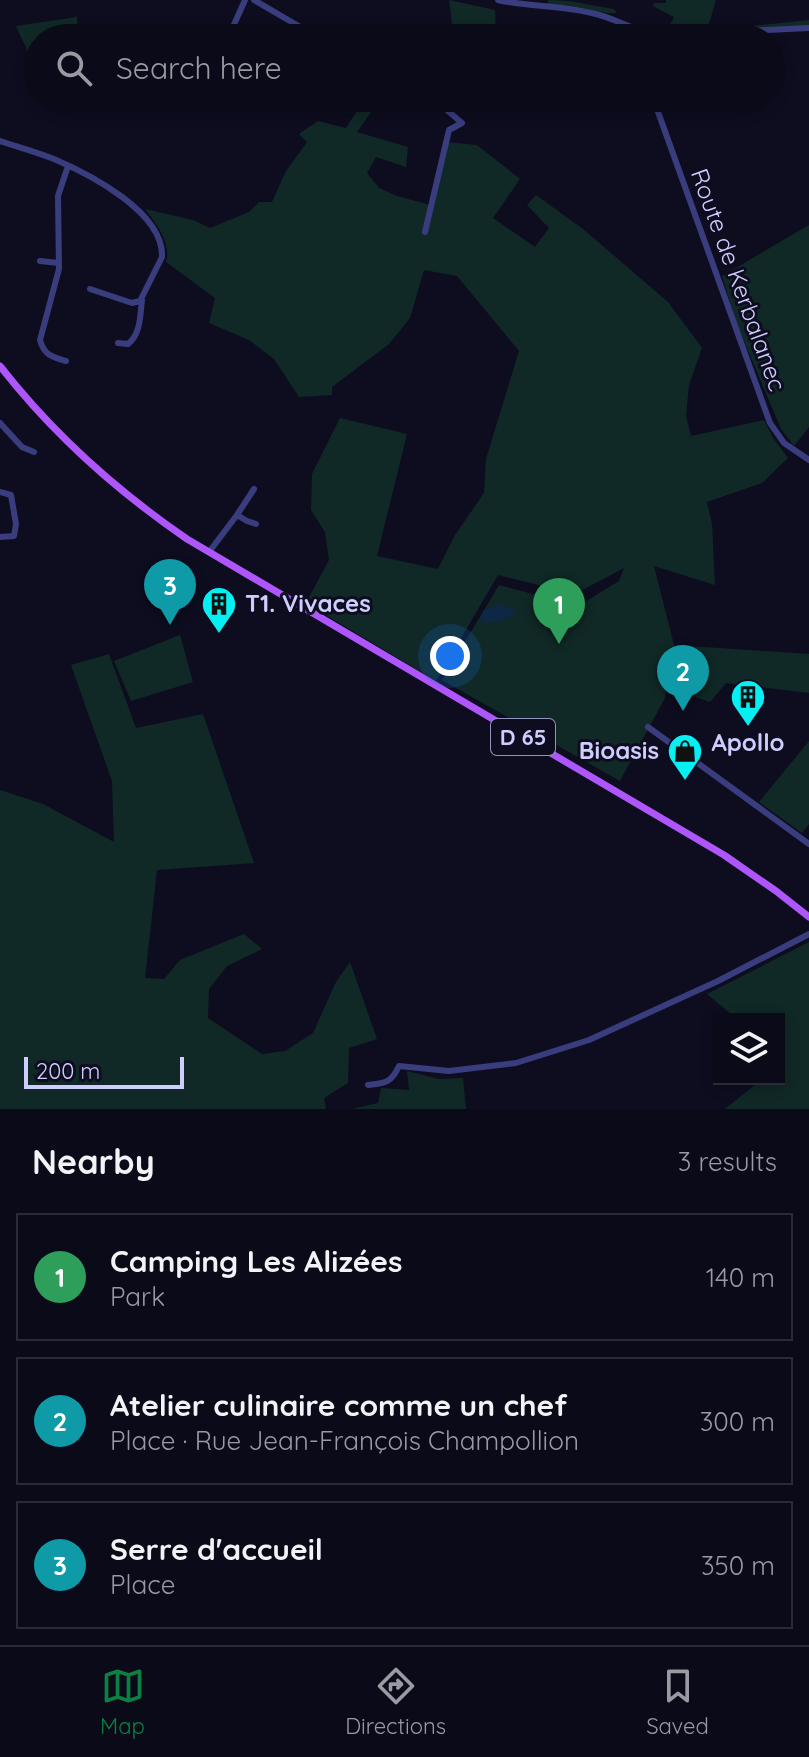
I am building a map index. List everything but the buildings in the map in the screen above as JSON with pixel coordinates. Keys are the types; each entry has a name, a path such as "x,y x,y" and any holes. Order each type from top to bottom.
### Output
{"main road":[{"name":"D 65","path":"0,366 23,396 63,438 148,513 724,855 809,917"}],"street":[{"path":"234,24 245,0"},
{"path":"254,0 295,24"},
{"path":"498,0 583,11 606,16 621,24"},
{"path":"785,29 809,28"},
{"path":"425,232 449,130 462,123 449,112"},
{"name":"Route de Kerbalanec","path":"658,112 770,423 784,443 809,460"},
{"path":"0,141 68,166 126,199 156,233 162,257 142,300 135,337 128,344 118,343"},
{"path":"66,361 47,355 40,340 59,263 58,196 68,166"},
{"path":"40,261 59,263"},
{"path":"90,289 132,303 142,300"},
{"path":"0,423 22,447 34,452"},
{"path":"209,552 254,489"},
{"path":"0,492 11,495 16,524 14,536 0,537"},
{"path":"237,515 256,524"},
{"path":"648,727 809,844"},
{"path":"368,1085 389,1081 399,1066 449,1071 516,1063 589,1040 718,981 809,934"}],"green space":[{"path":"449,0 495,10 496,24 452,24"},
{"path":"548,0 613,9 616,13 548,5"},
{"path":"666,0 716,0 709,24 670,24 674,17 653,6 654,3 666,3"},
{"path":"77,17 77,24 30,24"},
{"path":"809,20 809,26 785,27 785,24 771,24"},
{"path":"24,25 24,43 16,26"},
{"path":"356,112 371,112 357,132 408,147 406,167 376,157 367,173 379,188 430,205 446,142 477,145 520,179 493,218 535,247 549,228 527,205 536,195 583,229 668,302 702,348 689,385 686,416 691,436 764,420 788,458 762,483 707,502 712,524 715,585 654,566 674,645 809,654 809,693 726,683 710,702 666,687 665,698 620,781 442,680 499,585 575,608 619,581 624,568 575,594 498,575 436,681 306,603 329,560 325,532 311,510 312,474 340,418 407,434 377,556 438,569 455,535 484,493 486,459 519,351 457,276 424,270 410,318 389,344 332,387 332,395 299,397 274,359 249,340 209,323 215,298 166,262 165,241 145,209 193,220 210,228 249,212 259,202 272,202 286,171 307,142 299,134 318,121 346,128"},
{"path":"809,225 809,427 794,446 781,429 736,322 722,276"},
{"path":"180,635 193,682 131,701 114,661"},
{"path":"109,654 136,728 203,714 254,863 157,870 145,978 164,979 180,960 244,934 262,949 227,966 209,989 208,1018 262,1054 285,1051 313,1033 336,982 350,962 377,1039 349,1048 348,1083 324,1098 326,1109 0,1109 0,790 43,804 114,842 112,781 71,665"},
{"path":"809,741 809,824 802,833 759,802"},
{"path":"809,942 809,1109 725,1109 755,1085 785,1085 785,1013 730,1013 707,994"},
{"path":"407,1071 439,1079 463,1078 466,1109 352,1109 378,1103 381,1088 409,1090"}],"water":[{"path":"497,604 517,610 502,620 483,622 480,618 483,611"}],"place":[{"name":"Serre d'accueil","path":"170,625"},
{"name":"T1. Vivaces","path":"219,635"},
{"name":"Camping Les Alizées","path":"559,644"},
{"name":"Atelier culinaire comme un chef","path":"683,711"},
{"name":"Apollo","path":"748,728"},
{"name":"Bioasis","path":"685,782"}]}
